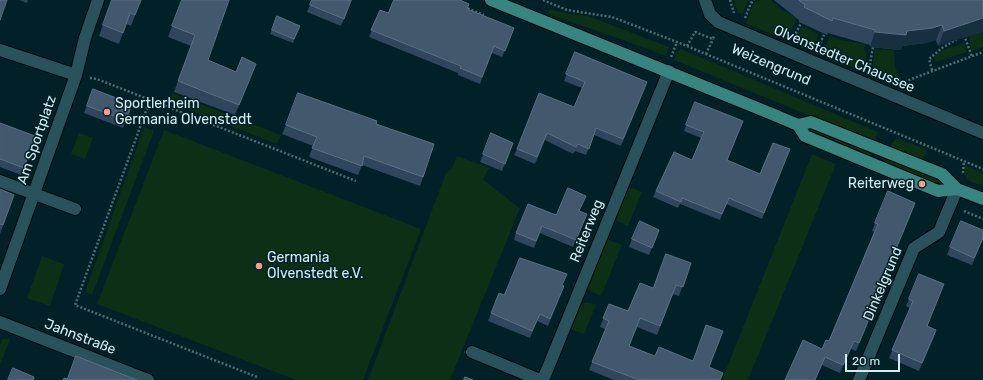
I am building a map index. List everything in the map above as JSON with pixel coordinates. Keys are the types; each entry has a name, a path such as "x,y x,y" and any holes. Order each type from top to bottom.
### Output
{"main road":[{"path":"490,0 580,37 670,66 798,125 805,136 938,191 957,189"},
{"path":"798,125 811,122 942,174 957,189 983,199"}],"street":[{"name":"Am Sportplatz","path":"0,289 76,75 85,38 98,0"},
{"name":"Olvenstedter Chaussee","path":"705,0 710,14 720,23 866,83 983,134"},
{"path":"0,50 76,75"},
{"name":"Reiterweg","path":"472,352 541,380 670,66"},
{"path":"0,181 75,209"},
{"name":"Dinkelgrund","path":"859,380 914,248 939,232 957,189"},
{"name":"Jahnstraße","path":"0,322 148,380"}],"path":[{"name":"Weizengrund","path":"543,0 567,10 612,16 983,169"},
{"path":"706,54 720,23"},
{"path":"962,30 972,57"},
{"path":"687,46 695,32 713,39"},
{"path":"932,70 929,59 942,48 964,34"},
{"path":"670,66 677,42"},
{"path":"866,83 873,47"},
{"path":"882,90 983,52"},
{"path":"76,75 97,79 356,181"},
{"path":"150,100 75,305 257,377"},
{"path":"963,175 964,161"}],"green space":[{"path":"734,0 749,0 742,14 738,13"},
{"path":"771,0 782,10 797,17 787,40 746,24 754,2"},
{"path":"549,9 569,14 588,16 669,47 666,56 548,14"},
{"path":"802,26 819,34 812,51 793,43"},
{"path":"983,32 983,47 971,51 969,36"},
{"path":"830,36 841,40 865,44 864,50 867,53 864,72 821,55"},
{"path":"964,43 967,52 935,62 934,57 945,49"},
{"path":"681,49 878,132 874,142 674,60 677,52"},
{"path":"875,49 894,50 895,66 899,78 887,82 871,75"},
{"path":"172,93 281,135 277,144 168,102"},
{"path":"810,126 871,151 869,157 808,131"},
{"path":"144,127 154,131 92,295 85,292"},
{"name":"Germania Olvenstedt e.V.","path":"164,130 421,229 363,380 296,380 97,304"},
{"path":"79,133 93,138 85,159 71,154"},
{"path":"896,139 926,149 926,154 922,161 890,148"},
{"path":"812,154 836,164 748,380 722,380"},
{"path":"457,156 489,168 483,180 520,208 450,380 368,380 446,173 452,168"},
{"path":"888,158 940,179 940,181 937,184 886,163"},
{"path":"965,165 983,173 983,186 968,180 965,174"},
{"path":"633,188 642,192 628,226 614,220 628,189"},
{"path":"607,239 622,245 601,296 590,291 588,286"},
{"path":"42,256 64,264 50,306 27,298"},
{"path":"587,302 596,305 584,334 570,329 580,305"},
{"path":"2,339 10,339 0,365 0,345"}],"building":[{"path":"0,0 7,0 0,20"},
{"path":"112,0 141,0 135,15 130,13 123,33 103,25"},
{"path":"182,0 229,0 208,60 236,72 242,57 256,64 239,105 178,81 195,35 172,26"},
{"path":"312,0 351,0 344,19 310,5"},
{"path":"394,0 460,0 469,4 467,9 514,28 505,51 494,46 482,77 460,68 461,66 371,30 380,10 388,13"},
{"path":"799,0 983,0 983,18 944,31 942,25 932,28 907,31 906,35 875,32 875,30 833,18 832,21 804,7 805,5"},
{"path":"277,16 300,26 294,39 272,30"},
{"path":"575,52 647,82 623,139 596,128 589,149 578,144 576,147 547,133 537,157 517,149 539,93 574,107 585,82 566,74"},
{"path":"93,89 132,104 126,120 87,106"},
{"path":"298,93 377,121 376,124 434,144 423,177 364,156 362,166 312,148 317,137 286,125"},
{"path":"695,102 743,121 727,160 760,174 773,143 790,149 764,213 729,198 722,214 682,198 681,202 656,191 674,152 692,160 704,132 686,125"},
{"path":"0,123 35,136 24,168 0,159"},
{"path":"491,133 513,143 505,164 483,154"},
{"path":"568,188 586,196 579,211 587,214 576,240 542,226 536,241 516,233 528,204 556,215"},
{"path":"0,189 14,195 3,225 0,224"},
{"path":"888,191 915,203 859,343 854,341 843,365 825,357 815,380 785,380 803,340 822,349 826,340 829,341 878,224 875,223"},
{"path":"640,221 659,230 652,248 632,239"},
{"path":"961,221 983,230 983,238 974,258 950,247"},
{"path":"666,254 691,263 683,287 676,285 660,326 640,318 629,346 655,356 659,347 693,361 706,325 723,331 709,367 723,373 720,380 639,380 592,362 609,321 603,318 609,304 628,311 640,283 653,288"},
{"path":"520,258 567,274 562,285 564,286 550,319 540,314 532,331 491,313 499,293 504,295"},
{"path":"919,274 944,284 927,326 936,330 922,363 892,350 913,301 909,299"},
{"path":"76,356 137,380 63,380 64,378 67,379"},
{"path":"13,368 34,377 33,380 8,380"},
{"path":"465,377 473,380 464,380"}],"place":[{"name":"Sportlerheim Germania Olvenstedt","path":"107,112"},
{"name":"Reiterweg","path":"922,184"},
{"name":"Germania Olvenstedt e.V.","path":"259,266"}]}
